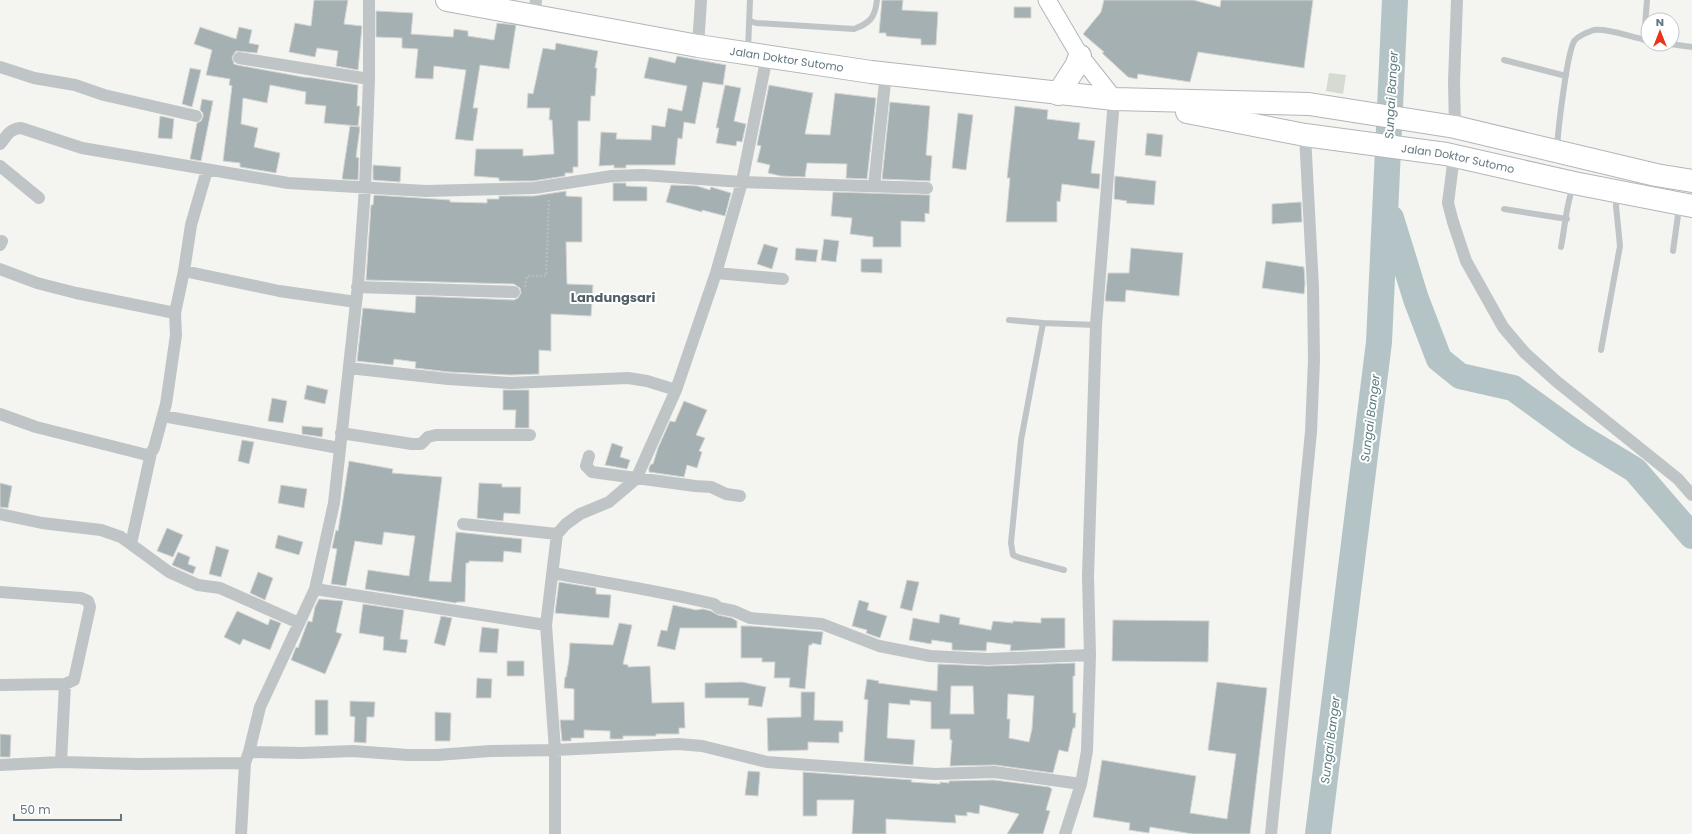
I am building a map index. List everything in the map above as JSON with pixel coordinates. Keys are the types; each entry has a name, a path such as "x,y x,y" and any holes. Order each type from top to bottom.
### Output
{"highway":[{"name":"Jalan Doktor Sutomo","path":"447,0 535,8 698,46 886,73 1058,94 1122,100 1309,104 1452,127 1656,176 1692,181"},
{"path":"1058,94 1069,78 1080,56"},
{"name":"Jalan Doktor Sutomo","path":"1122,100 1306,135 1450,155 1574,183 1686,205"}],"street":[{"path":"241,834 245,763 260,707 315,589 334,503 356,302 365,188 369,79 369,0"},
{"path":"698,46 701,0"},
{"path":"1047,0 1080,56 1122,100 1096,325 1088,576 1090,655 1087,751 1081,784 1065,834"},
{"path":"1452,127 1457,0"},
{"path":"555,834 555,750 546,625 557,534 566,524 580,514 609,502 636,479 676,390 716,273 742,182 757,55"},
{"path":"239,58 369,79"},
{"path":"0,67 34,78 75,85 104,95 196,116"},
{"path":"874,186 886,73"},
{"path":"0,144 11,130 14,128 21,128 82,148 288,183 426,191 550,186 592,179 643,175 742,182 928,188"},
{"path":"1272,834 1311,432 1314,360 1313,288 1306,135"},
{"path":"1450,155 1448,203 1453,222 1466,261 1503,327 1525,353 1556,382 1678,479 1692,495"},
{"path":"0,166 39,198"},
{"path":"131,544 151,453 163,416 176,335 175,313 184,271 191,226 207,170"},
{"path":"0,269 37,283 76,293 175,313"},
{"path":"184,271 278,291 356,302"},
{"path":"716,273 783,279"},
{"path":"357,287 514,292"},
{"path":"349,368 440,378 511,383 628,378 676,390"},
{"path":"0,414 36,427 139,454 147,455 151,453"},
{"path":"163,416 339,448"},
{"path":"341,433 412,444 421,444 428,437 436,436 530,436"},
{"path":"589,456 586,466 592,472 636,479 711,487 726,494 740,496"},
{"path":"0,514 42,523 101,530 121,537 169,572 198,585 220,588 299,623"},
{"path":"463,524 557,534"},
{"path":"553,573 665,592 714,604 719,608 734,611 750,618 822,624 879,646 930,656 988,659 1090,655"},
{"path":"315,589 546,625"},
{"path":"0,592 81,598 88,601 90,607 74,680 65,684 0,685"},
{"path":"61,762 65,684"},
{"path":"249,752 301,753 353,751 408,755 438,755 490,751 555,750 678,744 702,746 767,762 936,774 994,772 1081,784"},
{"path":"0,765 61,762 138,764 245,763"}],"lane":[{"path":"750,0 750,21 757,55"},
{"path":"750,21 854,29 868,24 876,11 877,0"},
{"path":"1647,0 1647,12"},
{"path":"1557,152 1566,76 1574,40 1595,30 1640,39"},
{"path":"1680,45 1692,47"},
{"path":"1504,60 1566,76"},
{"path":"1561,247 1567,219 1569,197 1574,183"},
{"path":"1601,350 1620,246 1616,206 1618,191"},
{"path":"1673,251 1686,205"},
{"path":"1504,209 1567,219"},
{"path":"1009,320 1096,325"},
{"path":"1043,323 1021,440 1011,543 1013,555 1064,570"}],"path":[{"path":"514,292 525,292 527,276 546,276 550,186"}],"shaded area":[{"path":"1329,73 1346,75 1343,94 1326,91"}],"building":[{"path":"314,0 348,0 344,24 362,26 358,70 336,66 338,51 317,48 315,57 289,52 295,23 311,26"},
{"path":"882,0 903,0 902,10 938,12 936,45 921,45 921,39 886,36 886,33 879,33"},
{"path":"1104,0 1193,0 1220,7 1221,0 1313,0 1304,68 1198,52 1190,82 1138,74 1137,79 1128,77 1102,53 1104,52 1083,34 1101,12"},
{"path":"1014,7 1031,7 1031,18 1014,18"},
{"path":"376,11 413,13 411,34 453,37 454,29 468,31 468,36 494,40 497,23 516,25 509,69 480,65 473,108 478,108 473,141 455,139 466,70 434,66 433,79 415,78 418,49 402,48 402,38 376,37"},
{"path":"200,27 236,39 239,27 252,30 249,43 259,45 257,53 236,51 232,57 234,64 303,77 358,85 357,106 360,106 358,126 324,123 326,106 305,104 306,92 270,85 267,103 243,98 241,124 258,128 254,147 280,153 276,173 240,167 240,163 223,161 232,86 229,85 230,79 206,75 212,50 194,44"},
{"path":"556,43 598,51 595,68 597,68 595,96 591,96 590,121 578,121 578,167 573,167 573,173 565,173 565,176 533,181 499,181 499,178 474,176 476,149 523,149 523,156 554,154 552,120 549,120 550,108 527,108 528,93 533,94 543,48 555,50"},
{"path":"677,56 726,65 723,85 703,82 695,124 684,122 682,139 678,138 675,165 626,165 626,168 614,168 614,165 599,166 601,132 617,133 616,139 651,140 652,125 665,127 668,108 682,111 687,86 644,78 649,57 675,63"},
{"path":"190,68 201,70 192,107 182,104"},
{"path":"725,85 741,88 734,121 746,124 742,142 737,141 736,146 716,143 719,128 716,128"},
{"path":"769,85 813,93 805,134 830,135 835,93 876,98 867,179 846,178 847,164 807,163 805,177 781,176 768,173 770,165 757,162 761,146 757,145"},
{"path":"202,99 213,101 201,161 190,159 197,123 201,121 203,117 203,113 200,110"},
{"path":"890,102 930,106 926,155 932,156 930,181 882,179"},
{"path":"1015,106 1048,110 1047,119 1080,123 1078,139 1095,141 1091,173 1100,174 1099,189 1062,184 1060,202 1057,201 1057,222 1006,222 1010,178 1007,178"},
{"path":"958,113 973,115 966,170 952,168"},
{"path":"160,116 174,119 172,139 158,138"},
{"path":"350,126 360,127 356,157 359,158 358,180 342,179"},
{"path":"1147,133 1163,135 1161,157 1145,155"},
{"path":"373,165 401,167 400,182 373,180"},
{"path":"1115,176 1156,181 1154,205 1126,203 1127,201 1114,199"},
{"path":"613,183 626,183 626,186 647,187 647,201 613,201"},
{"path":"671,185 697,186 710,190 711,187 731,193 725,216 702,210 702,212 666,202"},
{"path":"566,191 566,196 582,197 582,242 566,242 567,284 593,285 591,316 551,314 551,351 539,350 539,374 511,375 449,372 415,368 416,362 394,359 393,365 357,361 363,308 415,313 416,296 514,300 518,298 521,293 520,288 514,284 366,280 371,205 373,205 374,195 450,200 450,202 487,203 487,199 499,199 499,196 534,196"},
{"path":"833,192 930,195 929,214 925,213 925,222 901,221 901,247 873,247 873,237 850,234 852,218 831,216"},
{"path":"1301,202 1302,222 1272,224 1272,204"},
{"path":"824,239 839,241 836,262 821,260"},
{"path":"764,244 778,248 772,269 757,264"},
{"path":"796,248 818,250 816,262 795,260"},
{"path":"1131,248 1183,253 1179,296 1126,290 1125,302 1105,301 1108,273 1129,273"},
{"path":"861,259 882,259 882,273 861,272"},
{"path":"1266,261 1304,267 1304,294 1262,288"},
{"path":"307,385 328,390 325,404 304,399"},
{"path":"503,390 529,390 529,428 515,428 516,410 503,410"},
{"path":"272,398 287,401 283,423 268,421"},
{"path":"684,401 707,410 696,435 705,438 699,451 702,452 697,468 687,465 684,477 649,472 649,468 651,464 653,464 658,448 670,421 675,422"},
{"path":"302,426 323,428 322,437 302,434"},
{"path":"242,440 254,442 249,464 238,461"},
{"path":"612,443 623,447 620,457 630,460 627,469 605,465"},
{"path":"349,461 393,469 392,473 442,477 429,581 451,582 456,532 522,539 521,553 504,551 503,562 469,561 469,563 466,563 465,602 456,603 365,589 368,570 409,576 415,536 384,532 382,545 355,541 346,586 331,584 337,549 332,548 336,530 338,531"},
{"path":"0,483 12,486 8,508 0,507"},
{"path":"479,483 502,484 502,487 521,487 520,514 504,513 503,521 477,518"},
{"path":"281,485 307,489 304,508 278,503"},
{"path":"167,528 183,535 173,557 157,551"},
{"path":"278,535 303,542 299,555 275,548"},
{"path":"216,546 229,550 221,577 209,574"},
{"path":"178,552 190,557 188,564 196,567 193,574 172,565"},
{"path":"258,572 273,578 265,600 250,593"},
{"path":"907,580 919,582 912,611 900,608"},
{"path":"559,582 596,588 596,594 611,595 609,618 555,613"},
{"path":"319,599 343,601 336,632 342,634 325,674 291,660 296,647 298,648 308,621 312,622 315,607"},
{"path":"859,600 869,603 867,610 887,616 880,638 866,633 867,630 852,626"},
{"path":"363,604 404,610 400,639 408,640 406,653 383,650 384,637 359,633"},
{"path":"673,605 696,610 703,609 718,615 732,618 737,621 737,628 680,628 675,650 657,646 661,630 667,631"},
{"path":"237,611 268,625 270,619 281,623 270,650 243,639 240,645 224,637"},
{"path":"940,614 960,618 959,624 991,630 993,621 1041,623 1041,618 1065,618 1065,648 1010,651 1011,645 987,642 986,651 952,650 952,643 932,640 931,644 909,640 913,618 939,623"},
{"path":"441,616 452,618 445,646 434,643"},
{"path":"1113,620 1209,621 1208,662 1112,661"},
{"path":"619,623 632,625 623,664 628,665 628,667 650,666 652,703 684,702 685,728 679,728 679,734 623,736 623,739 610,739 610,731 584,730 584,738 571,738 571,741 562,741 560,720 574,720 574,689 564,688 569,660 570,643 613,645"},
{"path":"741,626 823,632 821,645 812,643 812,645 809,645 805,689 789,687 790,678 774,678 775,662 762,662 762,658 741,658"},
{"path":"482,627 499,629 497,653 479,652"},
{"path":"507,661 524,661 524,676 507,676"},
{"path":"1075,663 1075,676 1073,676 1073,713 1076,713 1075,728 1073,728 1068,752 1059,750 1053,773 995,765 950,766 952,740 950,740 950,729 931,729 931,702 910,700 910,705 889,703 887,738 915,740 913,765 864,761 868,700 864,699 867,679 879,681 878,683 937,691 938,664 988,666","holes":["951,686 973,686 974,714 950,714","1008,694 1034,696 1032,729 1029,742 1009,738 1010,719 1007,719"]},
{"path":"477,678 492,679 491,698 476,698"},
{"path":"742,682 766,687 762,707 748,705 749,698 705,698 705,683"},
{"path":"1217,682 1267,688 1250,834 1193,834 1150,827 1149,833 1129,830 1130,823 1093,817 1102,760 1196,776 1190,813 1227,819 1236,754 1208,750"},
{"path":"801,692 815,692 814,720 843,721 843,732 839,732 839,743 808,742 808,750 768,751 767,718 801,717"},
{"path":"315,700 328,700 328,735 315,735"},
{"path":"350,701 375,702 374,717 367,717 366,743 354,742 355,717 350,716"},
{"path":"435,712 451,713 450,741 435,741"},
{"path":"0,734 11,735 10,757 0,757"},
{"path":"748,771 760,772 758,796 745,795"},
{"path":"803,772 912,780 911,782 940,784 940,782 949,783 949,781 994,780 1049,787 1052,789 1046,810 1050,811 1043,834 1007,834 1019,814 980,805 979,814 967,812 967,816 955,815 956,823 886,819 886,834 852,834 854,800 817,800 817,816 803,816"}],"waterway":[{"name":"Sungai Banger","path":"1318,834 1379,342 1395,0"},
{"path":"1391,218 1416,299 1439,359 1460,376 1513,388 1579,436 1635,470 1692,536"}],"district":[{"name":"Landungsari","path":"613,297"}]}
